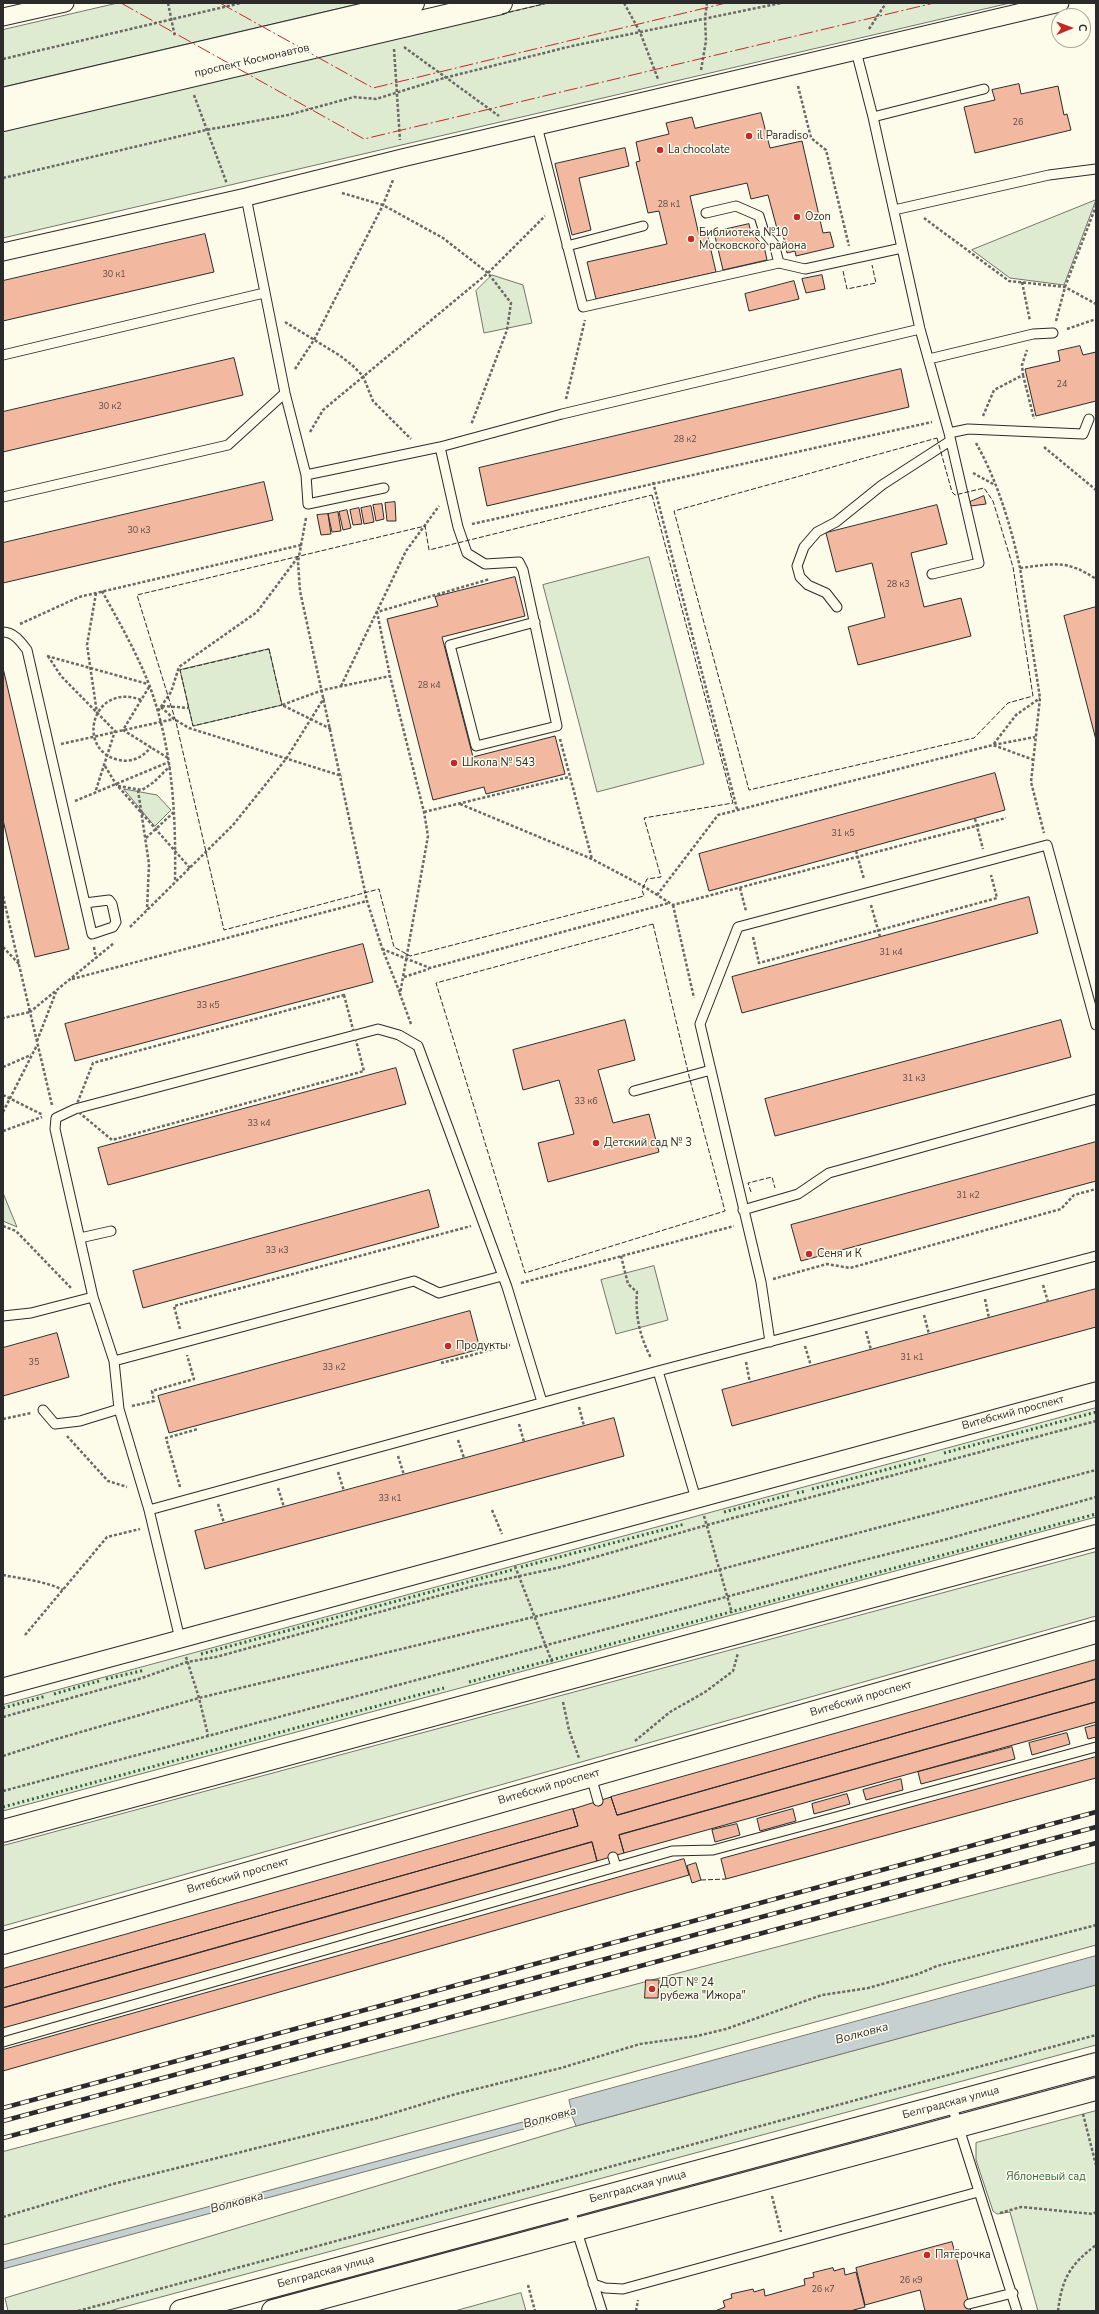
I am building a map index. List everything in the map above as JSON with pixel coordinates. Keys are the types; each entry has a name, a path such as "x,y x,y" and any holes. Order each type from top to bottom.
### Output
{"street":[{"path":"3,17 65,3"},
{"name":"проспект Космонавтов","path":"3,99 413,3"},
{"name":"проспект Космонавтов","path":"3,120 501,3"},
{"path":"3,252 240,198 537,126 1060,3"},
{"name":"Витебский проспект","path":"3,1688 1096,1391"},
{"path":"3,1831 1096,1536"},
{"name":"Витебский проспект","path":"3,1942 1096,1632"},
{"name":"Белградская улица","path":"181,2311 1096,2064"},
{"path":"272,2311 1096,2089"}],"lane":[{"path":"856,51 873,118 920,329 950,437 979,563 932,574"},
{"path":"873,118 984,89"},
{"path":"537,126 583,307 779,263 805,269 902,248"},
{"path":"894,210 910,208 1049,175 1096,169"},
{"path":"240,198 264,293 284,389 302,457 306,475 308,504 384,488"},
{"path":"706,213 736,206 759,216 764,232 774,244 779,263"},
{"path":"567,246 642,226"},
{"path":"3,355 264,293"},
{"path":"306,475 440,447 466,438 562,414 920,329"},
{"path":"929,359 1033,334 1053,333"},
{"path":"3,498 228,445 284,389"},
{"path":"837,607 826,593 808,585 800,577 797,566 804,547 817,532 836,522 882,485 950,437 968,429 1083,434 1089,419"},
{"path":"440,447 458,527 467,553 485,564 519,562 535,622 558,726 476,746 450,645 535,622"},
{"path":"3,632 8,632 19,639 26,650 85,903"},
{"path":"770,1342 761,1282 700,1024 738,926 1047,845 1096,1025"},
{"path":"180,1639 149,1510 119,1409 114,1361 93,1297 56,1129 56,1118 75,1109 378,1029 399,1035 418,1046 506,1287 542,1402"},
{"path":"634,1091 711,1070"},
{"path":"744,1210 798,1194 829,1173 1096,1098"},
{"path":"80,1238 111,1231"},
{"path":"149,1510 658,1370 1096,1256"},
{"path":"114,1361 414,1281 439,1293 502,1276"},
{"path":"3,1316 31,1313 93,1297"},
{"path":"658,1370 696,1499"},
{"path":"43,1410 56,1424 80,1421 119,1409"},
{"path":"3,2042 672,1851 713,1850 1096,1747"},
{"path":"592,1776 598,1801"},
{"path":"613,1856 616,1867"},
{"path":"951,2103 978,2192 1013,2293 1017,2311"},
{"path":"593,2284 605,2288 623,2289 785,2246 978,2192"},
{"path":"570,2206 602,2311"},
{"path":"969,2304 1013,2293"}],"path":[{"path":"168,3 175,40"},
{"path":"3,59 240,3"},
{"path":"624,3 640,32 664,96"},
{"path":"700,88 701,64 706,41 705,18 707,3"},
{"path":"3,178 206,130 288,115 354,97 376,99 444,78 572,46 781,3"},
{"path":"867,31 886,3"},
{"path":"401,44 410,53 501,118"},
{"path":"394,46 401,147"},
{"path":"798,86 811,138 826,150 852,259"},
{"path":"194,94 206,130 240,198"},
{"path":"284,389 314,340 383,205 393,180"},
{"path":"341,193 383,205 443,238 488,273 511,303 507,330 466,438"},
{"path":"302,457 312,426 323,410 488,273 556,204"},
{"path":"1053,333 1065,287 1096,206"},
{"path":"910,208 1009,281 1065,287 1096,304"},
{"path":"1022,282 1033,334 1022,365 1023,375 1039,443 1096,490"},
{"path":"562,414 588,306"},
{"path":"268,312 339,354 363,376 373,401 423,450"},
{"path":"1053,333 1096,319"},
{"path":"980,430 984,412 994,390 1023,375"},
{"path":"458,527 653,482 945,419"},
{"path":"968,429 989,467 996,485 1020,568 1040,698 1032,782 1047,845"},
{"path":"956,462 996,485"},
{"path":"653,482 738,809"},
{"path":"341,686 406,551 450,491"},
{"path":"308,504 298,556 300,591 342,776 367,900 382,948 418,1046"},
{"path":"18,626 79,597 301,545"},
{"path":"158,712 170,692 179,667 257,612 298,556"},
{"path":"1020,568 1063,564 1079,568 1096,579"},
{"path":"377,612 494,578"},
{"path":"102,591 126,634 149,685 161,722 170,766 174,811 174,883"},
{"path":"96,593 88,637 90,667 97,713"},
{"path":"377,612 390,676 424,812 428,836 400,994"},
{"path":"42,654 149,685"},
{"path":"48,656 61,676 115,731"},
{"path":"331,729 282,705 323,690 390,676"},
{"path":"123,730 149,685"},
{"path":"141,700 133,697 116,698 108,701 97,713 94,721 94,736 102,750 107,755 123,761 131,760 146,753 151,747"},
{"path":"126,931 233,825 286,759 324,698"},
{"path":"993,745 1016,715 1040,698"},
{"path":"162,706 189,708"},
{"path":"162,706 174,719 189,728 225,741 260,749 286,759 342,776"},
{"path":"48,747 174,719"},
{"path":"558,726 569,777 592,859"},
{"path":"123,730 168,758"},
{"path":"95,792 115,731"},
{"path":"657,895 718,815 993,745 1036,737"},
{"path":"993,745 1034,760"},
{"path":"62,807 169,762"},
{"path":"104,765 117,785 142,815 190,868"},
{"path":"117,785 142,790 154,782 170,766"},
{"path":"424,812 569,777"},
{"path":"138,790 146,838 150,875 147,911"},
{"path":"460,804 592,859 673,905 1006,818"},
{"path":"146,838 174,811"},
{"path":"740,888 759,963 997,898 975,818"},
{"path":"856,851 880,937"},
{"path":"3,896 56,1118"},
{"path":"70,980 367,900"},
{"path":"403,977 430,968 669,903"},
{"path":"673,905 700,1024"},
{"path":"3,1018 30,1012 116,941"},
{"path":"3,947 19,965"},
{"path":"382,948 430,968"},
{"path":"3,1112 32,1055 56,991"},
{"path":"3,1066 32,1055"},
{"path":"3,1095 45,1116 3,1131"},
{"path":"761,1282 827,1264 850,1268 1061,1209 1074,1195 1096,1189"},
{"path":"119,1409 154,1401 152,1391 194,1379 174,1306 483,1223"},
{"path":"506,1287 747,1223"},
{"path":"3,1226 16,1231 68,1283 78,1300"},
{"path":"621,1256 628,1284 637,1292 635,1311 644,1344"},
{"path":"1039,1271 1048,1302"},
{"path":"982,1286 989,1318"},
{"path":"920,1302 929,1334"},
{"path":"862,1318 870,1350"},
{"path":"801,1333 811,1366"},
{"path":"441,1362 524,1341"},
{"path":"743,1348 750,1383"},
{"path":"575,1393 584,1426"},
{"path":"3,1419 43,1410"},
{"path":"515,1410 524,1442"},
{"path":"3,1717 142,1678 187,1662 216,1657 474,1586 561,1568 707,1525 1096,1421"},
{"path":"56,1424 108,1481 144,1493"},
{"path":"454,1427 464,1458"},
{"path":"184,1501 166,1438 198,1429"},
{"path":"395,1443 404,1475"},
{"path":"334,1459 344,1491"},
{"path":"3,1756 199,1698 534,1617 1096,1470"},
{"path":"274,1476 284,1507"},
{"path":"214,1492 224,1523"},
{"path":"3,1791 208,1735 947,1539 1096,1497"},
{"path":"492,1510 546,1645 558,1681 572,1737 579,1758 592,1776"},
{"path":"25,1635 107,1538 153,1526"},
{"path":"3,1575 33,1582 49,1583 64,1590"},
{"path":"180,1639 199,1698 208,1735"},
{"path":"3,2217 113,2184 377,2118 456,2094 561,2068 640,2044 697,2036 726,2029 822,1995 868,1988 913,1976 936,1966 1096,1925"},
{"path":"78,2311 1096,2036"},
{"path":"1082,2112 1096,2165"},
{"path":"771,2190 785,2246"},
{"path":"987,2217 1021,2207 1096,2212"},
{"path":"1058,2311 1066,2275 1072,2266 1096,2245"},
{"path":"528,2285 535,2311"}],"green space":[{"path":"118,3 362,3 3,87 3,30"},
{"path":"548,3 1010,3 3,238 3,130"},
{"path":"1096,200 1064,285 1010,278 972,250"},
{"path":"492,275 523,285 532,323 484,333 476,291"},
{"path":"649,557 704,764 597,792 543,585"},
{"path":"269,649 282,705 193,726 180,670"},
{"path":"124,789 157,795 171,810 155,826"},
{"path":"3,1193 17,1227 3,1221"},
{"path":"654,1266 668,1320 616,1334 601,1280"},
{"path":"1096,1408 1096,1517 3,1811 3,1705"},
{"path":"1096,1552 1096,1616 3,1926 3,1846"},
{"path":"1096,1863 1096,1945 3,2245 3,2152"},
{"path":"1096,1985 1096,2045 109,2311 8,2311 5,2298 576,2126"},
{"name":"Яблоневый сад","path":"1096,2111 1096,2311 1038,2311 1010,2212 997,2214 993,2211 976,2160 976,2143"},
{"path":"521,2293 526,2311 455,2311"}],"water":[{"name":"Волковка","path":"1096,1956 1096,1985 576,2126 572,2116 3,2269 3,2262 571,2109 569,2100"}],"building":[{"path":"1019,84 1021,94 1058,86 1064,115 1067,114 1071,130 975,153 964,107 995,100 992,90"},
{"path":"761,113 770,148 802,141 823,233 830,232 834,247 796,256 795,251 787,253 783,235 779,236 768,195 751,199 747,183 690,196 699,235 707,233 716,272 596,299 587,262 667,244 659,211 648,213 636,162 640,161 636,142 669,134 666,123 692,117 695,128"},
{"path":"625,148 629,166 579,178 591,230 572,235 555,164"},
{"path":"749,224 751,233 764,246 767,260 723,270 714,232"},
{"path":"205,234 214,272 3,321 3,281"},
{"path":"822,275 825,289 806,293 802,279"},
{"path":"794,281 799,299 749,311 745,294"},
{"path":"1080,346 1083,355 1096,352 1096,401 1036,416 1025,369 1060,361 1058,351"},
{"path":"234,358 243,395 3,452 3,412"},
{"path":"901,369 909,407 487,506 479,468"},
{"path":"264,482 273,520 3,583 3,543"},
{"path":"984,496 986,504 971,506 970,502"},
{"path":"395,502 396,521 387,521 385,503"},
{"path":"382,504 384,519 376,521 373,505"},
{"path":"937,505 947,544 911,553 924,607 961,598 971,636 858,665 848,627 885,617 872,563 836,572 826,533"},
{"path":"371,506 374,522 364,524 361,508"},
{"path":"359,508 362,524 353,525 350,510"},
{"path":"347,510 351,528 343,530 339,512"},
{"path":"338,512 341,531 332,532 328,514"},
{"path":"328,514 331,534 321,535 317,515"},
{"path":"515,577 525,616 442,637 473,757 555,736 565,774 486,794 484,787 433,800 387,619 438,606 435,597"},
{"path":"1096,607 1096,740 1064,616"},
{"path":"3,668 69,949 35,957 3,820"},
{"path":"995,773 1005,810 709,891 699,854"},
{"path":"1029,897 1038,933 742,1013 732,977"},
{"path":"363,944 373,982 75,1061 65,1024"},
{"path":"625,1020 635,1060 598,1070 613,1123 649,1114 659,1152 548,1182 538,1143 574,1134 559,1080 523,1090 513,1050"},
{"path":"1061,1020 1071,1057 775,1136 765,1099"},
{"path":"396,1068 406,1104 108,1185 98,1148"},
{"path":"1096,1142 1096,1181 801,1261 791,1225"},
{"path":"429,1190 439,1227 143,1308 133,1271"},
{"path":"1096,1289 1096,1327 732,1426 722,1390"},
{"path":"470,1311 480,1349 169,1433 158,1396"},
{"path":"57,1333 69,1377 3,1396 3,1348"},
{"path":"614,1418 624,1456 205,1569 195,1531"},
{"path":"1096,1660 1096,1679 617,1815 611,1797"},
{"path":"1096,1679 1096,1702 619,1835 624,1853 597,1861 592,1842 3,2008 3,1988 578,1826 573,1809 611,1797 617,1815"},
{"path":"1096,1702 1096,1722 624,1853 619,1835"},
{"path":"1096,1725 1096,1737 1088,1739 1085,1728"},
{"path":"1067,1733 1070,1744 1032,1755 1029,1743"},
{"path":"1012,1747 1015,1759 921,1784 918,1772"},
{"path":"1096,1757 1096,1778 726,1879 721,1859"},
{"path":"901,1779 903,1790 866,1800 863,1790"},
{"path":"847,1794 850,1804 814,1814 812,1804"},
{"path":"573,1809 578,1826 3,1988 3,1969"},
{"path":"793,1809 796,1821 760,1831 757,1819"},
{"path":"737,1824 740,1835 715,1842 712,1830"},
{"path":"592,1842 597,1861 3,2028 3,2008"},
{"path":"684,1859 689,1875 3,2071 3,2050"},
{"path":"696,1863 701,1880 692,1883 687,1866"},
{"name":"ДОТ № 24 рубежа \"Ижора\"","path":"646,1980 659,1980 658,1998 645,1998"},
{"path":"952,2242 971,2311 925,2311 920,2290 865,2305 856,2268"},
{"path":"833,2268 834,2271 844,2268 845,2275 856,2272 865,2307 850,2311 715,2311 725,2307 723,2301 732,2298 731,2294 753,2289 754,2292 764,2289 765,2296 805,2285 804,2279 814,2277 813,2273"}],"railway":[{"path":"3,2108 1096,1812"},
{"path":"3,2121 1096,1827"},
{"path":"3,2138 1096,1843"}],"hedge":[{"path":"944,1453 1096,1412"},
{"path":"812,1489 927,1459"},
{"path":"797,1493 806,1491"},
{"path":"724,1512 789,1495"},
{"path":"469,1682 1096,1514"},
{"path":"521,1567 685,1524"},
{"path":"201,1654 515,1569"},
{"path":"106,1679 145,1670"},
{"path":"54,1694 99,1681"},
{"path":"3,1807 444,1688"},
{"path":"3,1708 46,1696"}],"fence":[{"path":"502,14 548,3"},
{"path":"843,271 847,289 876,283 872,265"},
{"path":"937,438 952,492 955,495 984,488 993,501 1013,567 1033,696 1008,703 974,738 749,790 674,511 937,438"},
{"path":"652,495 733,803 644,818 661,877 647,879 642,890 644,896 410,956 394,947 379,889 224,930 176,722 137,595 425,526 429,550 652,495"},
{"path":"269,649 282,705 193,726 180,670 269,649"},
{"path":"653,924 689,1076 725,1211 525,1273 436,983 653,924"},
{"path":"751,1192 748,1183 772,1177 775,1188"},
{"path":"701,1880 726,1879"}],"power":[{"path":"121,3 364,139 934,3"},
{"path":"220,3 373,88 726,3"}],"place":[{"name":"il Paradiso","path":"749,136"},
{"name":"La chocolate","path":"660,150"},
{"name":"Ozon","path":"797,217"},
{"name":"Библиотека №10 Московского района","path":"691,239"},
{"name":"Школа № 543","path":"454,763"},
{"name":"Детский сад № 3","path":"596,1143"},
{"name":"Сеня и К","path":"809,1254"},
{"name":"Продукты","path":"448,1346"},
{"name":"ДОТ № 24 рубежа \"Ижора\"","path":"652,1989"},
{"name":"Пятёрочка","path":"927,2255"}]}
